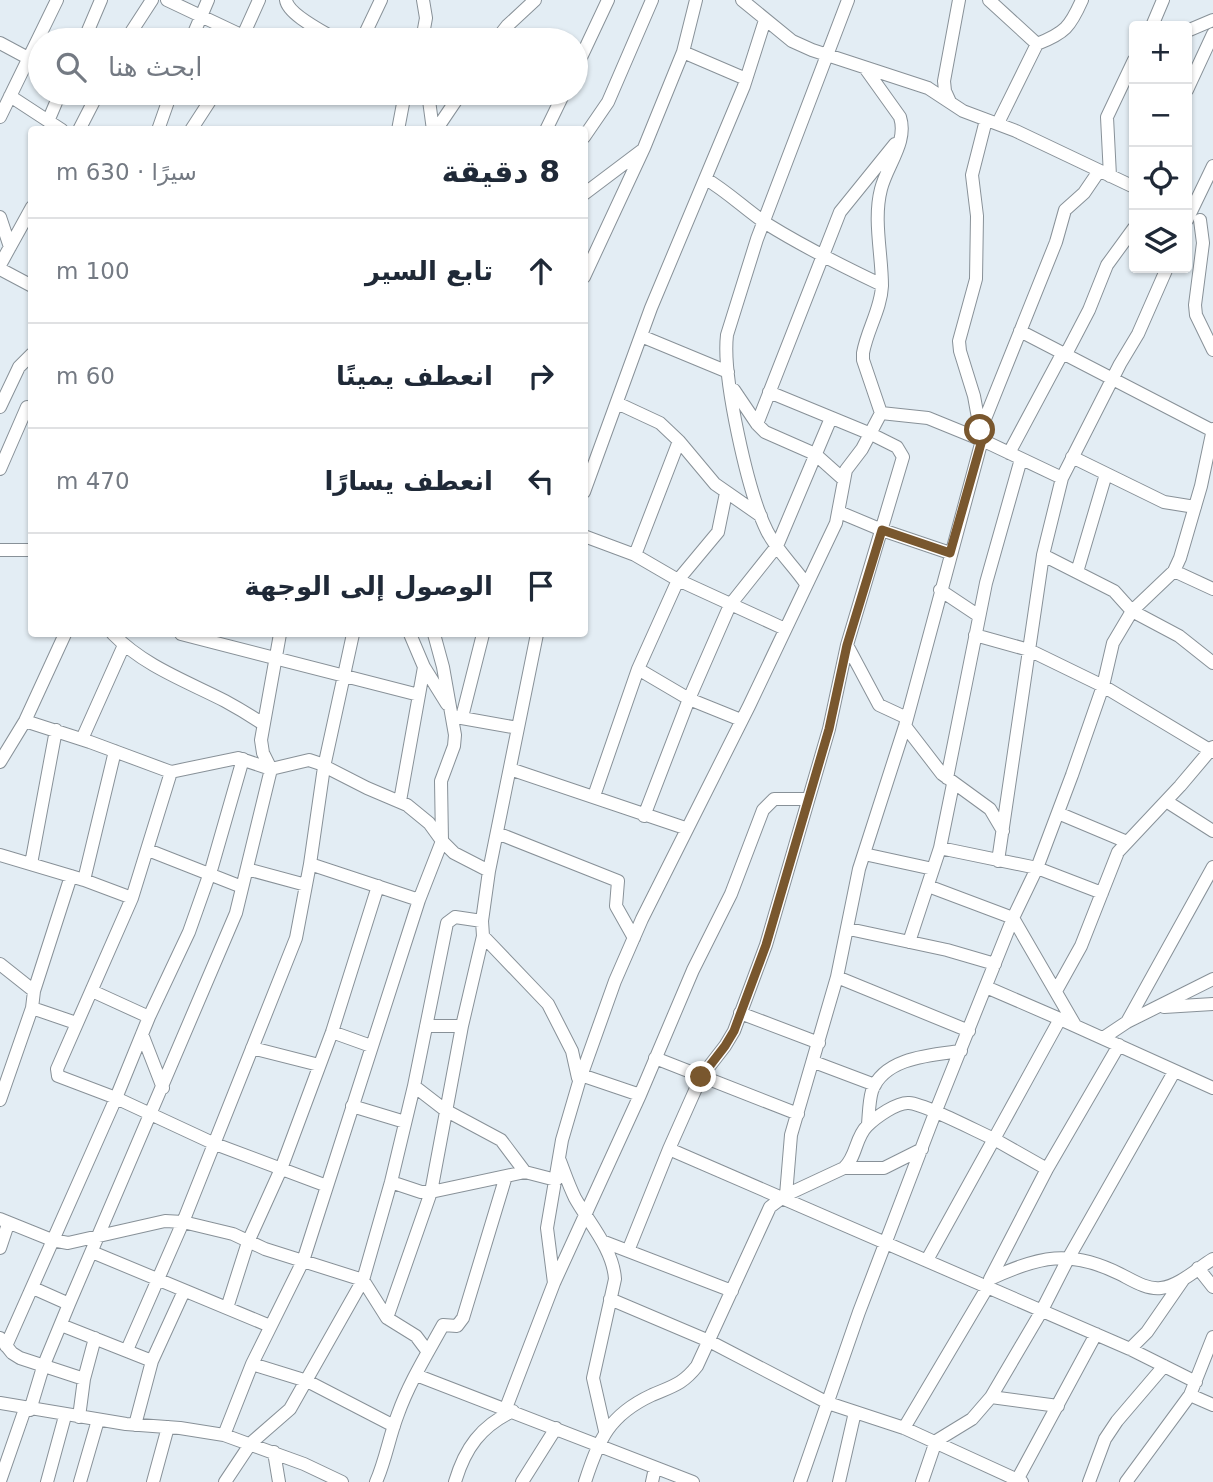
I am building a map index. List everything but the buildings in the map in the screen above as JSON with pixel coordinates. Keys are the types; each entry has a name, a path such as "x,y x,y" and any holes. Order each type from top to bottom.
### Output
{"street":[{"path":"43,28 57,0"},
{"path":"89,28 102,0"},
{"path":"134,28 152,0"},
{"path":"167,0 223,28"},
{"path":"196,28 208,0"},
{"path":"246,28 259,0"},
{"path":"286,0 288,8 318,28"},
{"path":"368,28 381,0"},
{"path":"424,0 424,28"},
{"path":"505,28 535,0"},
{"path":"588,42 608,0"},
{"path":"588,131 608,102 652,0"},
{"path":"588,268 644,148 683,52 695,0"},
{"path":"742,0 792,41 825,56 928,88 963,111 992,121 1129,185"},
{"path":"591,454 617,403 641,336 746,79 764,0"},
{"path":"806,584 776,546 761,516 746,467 729,378 726,347 727,335 764,221 848,0"},
{"path":"950,103 944,81 959,0"},
{"path":"989,0 1037,44"},
{"path":"981,435 972,385 960,352 959,341 976,279 978,233 972,175 992,121 1037,44 1066,29 1082,0"},
{"path":"1148,0 1157,14"},
{"path":"1154,21 1163,0"},
{"path":"1192,29 1213,20"},
{"path":"1190,84 1213,34"},
{"path":"0,43 28,58 0,117"},
{"path":"683,52 746,79"},
{"path":"554,1283 547,1228 562,1140 580,1079 634,938 839,512 843,479 881,413 863,353 881,296 878,206 882,187 902,136 900,117 865,68"},
{"path":"784,1196 790,1141 837,977 864,854 906,722 981,435 1056,242 1065,210 1104,173 1107,117 1129,71"},
{"path":"10,96 57,126"},
{"path":"49,120 55,105"},
{"path":"81,126 92,105"},
{"path":"160,126 167,105"},
{"path":"194,126 207,105"},
{"path":"399,126 403,105"},
{"path":"430,105 433,126"},
{"path":"437,126 452,105"},
{"path":"548,126 558,105"},
{"path":"757,424 839,212 902,136"},
{"path":"588,191 644,148"},
{"path":"1192,214 1213,166"},
{"path":"706,179 764,221 822,257 882,285"},
{"path":"28,214 0,267 28,284"},
{"path":"1192,216 1213,226"},
{"path":"0,217 9,247"},
{"path":"1192,218 1203,243 1195,305 1213,350"},
{"path":"1009,453 1089,310 1107,265 1129,235"},
{"path":"998,860 1043,555 1062,478 1138,334 1165,273"},
{"path":"800,1482 886,1242 1013,918 1037,868 1058,813 1102,686 1113,643 1132,611 1174,571 1195,507 1213,430 1020,331"},
{"path":"641,336 729,378 757,424 773,436 815,454 843,479"},
{"path":"28,358 19,368 3,401 28,408"},
{"path":"628,1251 701,1077 725,1046 766,945 829,729 847,645 903,457 897,447 871,434 769,392"},
{"path":"617,403 660,423 726,493 761,516"},
{"path":"0,469 28,410"},
{"path":"881,413 918,416 981,435 1009,453 1062,478"},
{"path":"644,816 689,699 730,605 776,546 831,418"},
{"path":"635,555 679,441"},
{"path":"1072,457 1164,502 1195,507"},
{"path":"909,942 940,848 975,635 986,583 1021,459"},
{"path":"1077,572 1106,474"},
{"path":"594,796 638,669 678,580 718,533 726,493"},
{"path":"839,512 950,553"},
{"path":"588,537 635,555 678,580 785,629"},
{"path":"0,550 28,550"},
{"path":"1043,555 1114,591 1132,611 1179,636 1213,663"},
{"path":"1174,571 1213,589"},
{"path":"940,590 979,616"},
{"path":"975,635 1029,650 1102,686 1212,750 1127,842 1112,863 1081,946 1056,992"},
{"path":"0,762 25,721 64,637"},
{"path":"116,637 162,671 226,702 263,724"},
{"path":"192,637 419,695"},
{"path":"0,1480 69,1304 236,913 271,769 263,753 263,724 279,637"},
{"path":"127,1350 183,1222 296,939 324,766 352,637"},
{"path":"411,637 424,667 455,714 518,728"},
{"path":"224,1435 270,1326 303,1261 419,900 442,841 442,780 454,746 455,714 435,637"},
{"path":"455,714 481,637"},
{"path":"387,1318 431,1192 462,1026 484,936 482,920 489,871 536,637"},
{"path":"82,739 124,645"},
{"path":"847,645 879,705 906,722 933,763 950,781 983,802 998,819 1003,831"},
{"path":"400,801 424,667"},
{"path":"638,669 689,699 741,720"},
{"path":"25,721 171,772 218,761 243,759 271,769 309,760 412,808 429,823 454,853 489,871"},
{"path":"31,864 56,730"},
{"path":"84,880 114,751"},
{"path":"84,1380 20,1358 3,1342 33,1288 149,1017 181,950 210,874 243,759"},
{"path":"510,769 685,828"},
{"path":"171,772 132,898 76,1023 57,1069 58,1076 116,1098 215,1144 327,1186"},
{"path":"456,1482 466,1451 473,1440 509,1410 554,1283 640,1095 693,970 731,894 763,810 774,799 808,799"},
{"path":"1166,802 1213,831"},
{"path":"1058,813 1127,842"},
{"path":"497,833 618,881 616,906 634,938"},
{"path":"940,848 1037,868 1101,893"},
{"path":"148,850 242,887"},
{"path":"864,854 933,869"},
{"path":"0,855 84,880 132,898"},
{"path":"310,864 419,900"},
{"path":"1127,1022 1213,867"},
{"path":"247,869 306,885"},
{"path":"0,1100 3,1080 32,1008 34,991 71,876"},
{"path":"928,886 1013,918 1075,1025"},
{"path":"227,1308 248,1242 281,1169 332,1032 378,887"},
{"path":"225,1482 251,1443 290,1409 363,1280 391,1182 414,1086 447,923 455,918 482,920"},
{"path":"849,929 995,964"},
{"path":"484,936 548,1004 572,1051 580,1079"},
{"path":"0,964 34,991"},
{"path":"837,977 969,1031"},
{"path":"1103,1038 1127,1022 1213,979"},
{"path":"986,987 1213,1088"},
{"path":"92,991 149,1017"},
{"path":"1156,1008 1213,1004"},
{"path":"32,1008 76,1023"},
{"path":"740,1013 819,1043"},
{"path":"927,1260 1060,1019"},
{"path":"426,1026 462,1026"},
{"path":"332,1032 371,1046"},
{"path":"142,1034 163,1088"},
{"path":"904,1428 1047,1168 1119,1045"},
{"path":"253,1048 319,1065"},
{"path":"585,1482 597,1445 605,1431 623,1412 686,1379 697,1366 767,1213 775,1202 844,1168 851,1161 868,1124 871,1094 875,1085 895,1067 906,1062 961,1051"},
{"path":"655,1058 798,1114"},
{"path":"814,1062 875,1085"},
{"path":"922,1482 936,1441 972,1419 991,1397 1174,1072"},
{"path":"580,1079 640,1095"},
{"path":"414,1086 445,1110 501,1140 525,1172"},
{"path":"868,1124 899,1104 908,1102 994,1139 1047,1168"},
{"path":"352,1106 405,1122"},
{"path":"669,1149 986,1283 1041,1312 1130,1349 1196,1382"},
{"path":"844,1168 884,1168 922,1149"},
{"path":"560,1161 569,1186 602,1241 614,1270 615,1279 593,1378 605,1431"},
{"path":"391,1182 421,1192 431,1192 525,1172 556,1180"},
{"path":"376,1482 387,1458 394,1426 428,1352 443,1325 460,1324 506,1176"},
{"path":"0,1248 4,1222 52,1240 68,1243 165,1221 183,1222 233,1234 248,1242 363,1280 387,1318 416,1336 428,1352"},
{"path":"602,1241 732,1291"},
{"path":"92,1252 270,1326"},
{"path":"986,1283 1031,1264 1054,1257 1069,1257 1106,1267 1152,1288 1171,1286 1213,1259"},
{"path":"1198,1268 1213,1287"},
{"path":"1130,1349 1147,1332 1185,1277"},
{"path":"33,1288 69,1304"},
{"path":"135,1425 152,1361 184,1291"},
{"path":"610,1299 709,1341 828,1403 936,1441 1018,1481 1096,1334"},
{"path":"61,1325 152,1361"},
{"path":"1126,1482 1190,1395 1213,1337"},
{"path":"47,1482 84,1380 95,1338"},
{"path":"253,1364 307,1381 394,1426"},
{"path":"1089,1482 1111,1430 1164,1366"},
{"path":"416,1375 693,1482"},
{"path":"1190,1395 1213,1405"},
{"path":"991,1397 1058,1406"},
{"path":"0,1403 98,1420 224,1435 274,1452 321,1478 342,1482"},
{"path":"839,1482 855,1412"},
{"path":"80,1482 98,1420"},
{"path":"153,1482 168,1427"},
{"path":"522,1482 556,1428"},
{"path":"274,1452 279,1482"},
{"path":"652,1482 655,1468"}],"route":[{"path":"701,1077 734,1031 766,945 829,729 847,645 882,530 950,553 982,440 980,430"}]}
